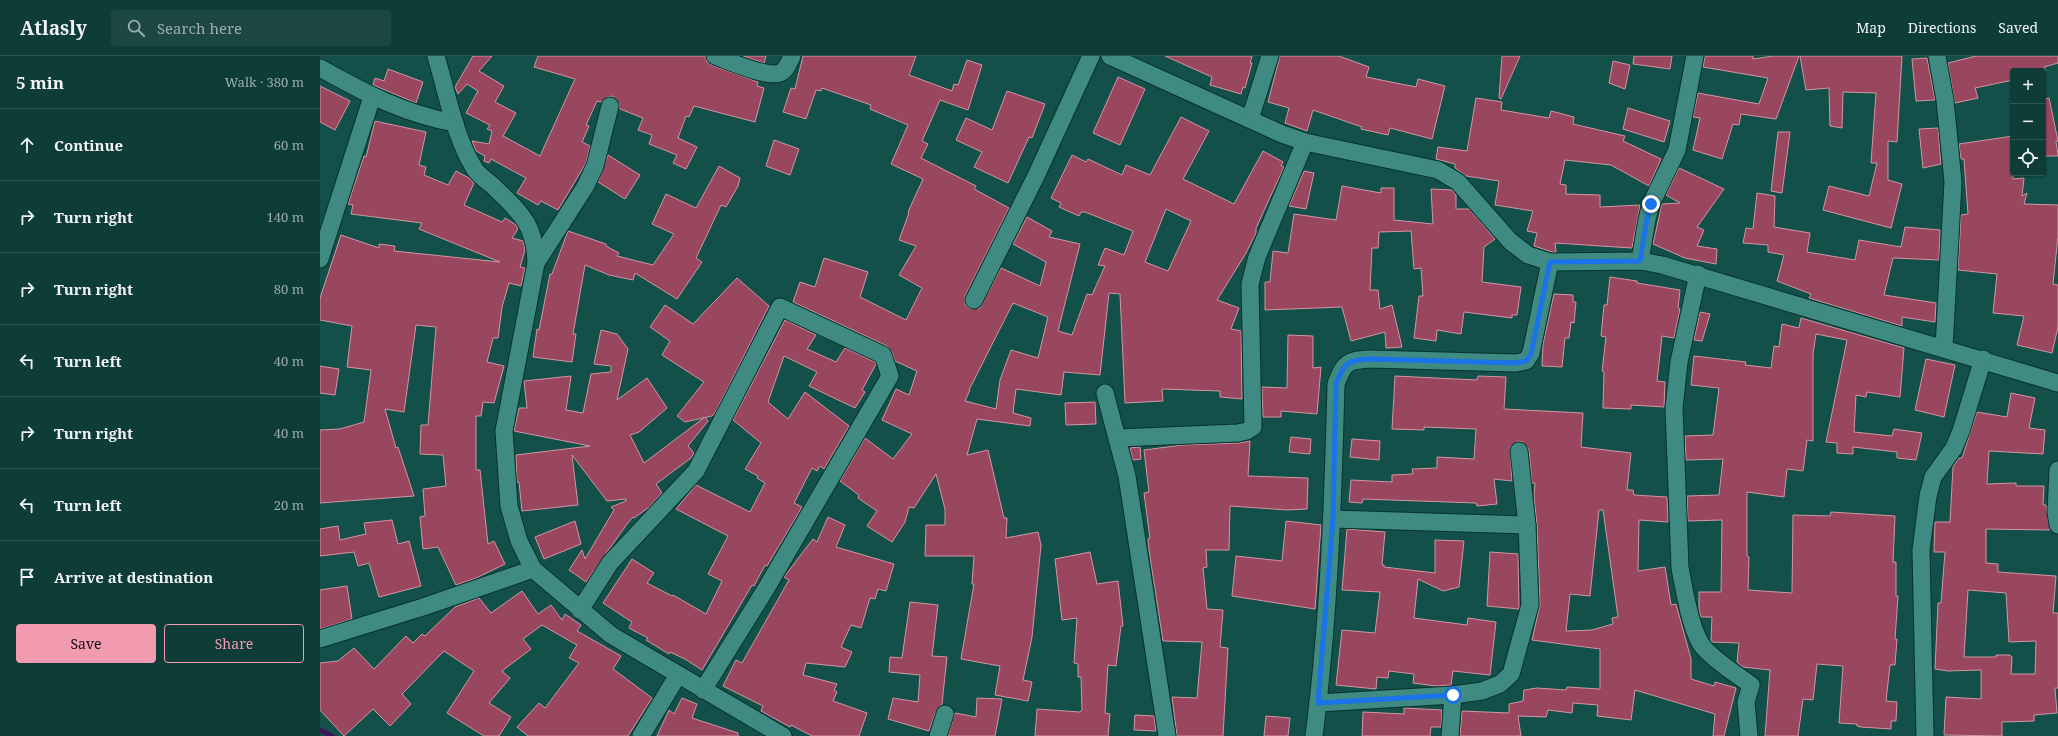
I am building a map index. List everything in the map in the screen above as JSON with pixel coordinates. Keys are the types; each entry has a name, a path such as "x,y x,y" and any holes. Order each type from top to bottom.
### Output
{"street":[{"path":"436,56 455,122 464,148 475,170 521,213 532,232 536,246 536,263 504,431 509,506 519,541 533,569 611,635 784,736"},
{"path":"714,56 767,74 780,73 787,68 792,56"},
{"path":"974,300 1036,176 1091,56"},
{"path":"1110,56 1282,134 1304,142 1438,170 1458,182 1510,241 1528,255 1550,262 1640,261 1698,274 1983,359 2058,383"},
{"path":"1250,119 1270,56"},
{"path":"1640,261 1651,204 1677,150 1695,56"},
{"path":"1937,56 1945,100 1953,182 1944,348"},
{"path":"320,68 372,97 427,118 455,122"},
{"path":"320,259 326,217 372,97"},
{"path":"536,263 585,187 594,166 610,106"},
{"path":"1118,438 1238,433 1247,432 1253,427 1250,284 1257,257 1304,142"},
{"path":"1314,736 1333,519 1336,384 1342,367 1353,360 1370,359 1516,363 1526,361 1531,354 1550,262"},
{"path":"1698,274 1679,362 1674,408 1680,568 1684,592 1698,640 1705,649 1751,685 1746,702 1749,736"},
{"path":"580,610 610,563 696,471 780,307 883,356 890,376 768,587 703,690"},
{"path":"1925,736 1922,550 1928,496 1933,477 1954,448 1961,431 1983,359"},
{"path":"1105,393 1127,476 1167,736"},
{"path":"1318,703 1453,695 1482,691 1500,684 1511,674 1530,605 1527,524 1520,451"},
{"path":"2058,470 2056,512 2058,525"},
{"path":"1333,519 1527,524"},
{"path":"320,639 423,607 533,569"},
{"path":"640,736 678,675"},
{"path":"1450,736 1453,695"},
{"path":"938,736 945,714"}],"building":[{"path":"473,56 492,56 479,71 504,86 495,102 516,113 503,136 540,156 575,79 534,67 538,56 705,56 707,62 711,65 758,82 757,86 764,88 755,122 694,106 689,117 686,116 678,138 697,147 686,169 673,163 677,155 649,144 652,135 638,130 643,118 620,109 619,103 613,96 607,97 601,102 597,101 586,125 589,126 582,142 590,146 586,163 558,210 541,201 538,205 517,193 526,178 491,159 489,163 484,161 485,156 476,151 472,141 489,144 492,131 487,129 490,125 466,113 478,91 467,84 458,94 455,87"},
{"path":"743,56 766,56 764,63"},
{"path":"803,56 916,56 909,75 952,91 954,84 958,85 967,60 982,65 968,110 940,100 922,141 928,144 921,158 976,186 974,189 1009,208 965,296 965,305 970,309 980,308 1001,268 1040,286 1046,262 1013,244 1027,217 1052,231 1049,237 1080,244 1058,331 1072,335 1087,294 1092,295 1105,266 1098,265 1105,248 1124,255 1133,231 1085,212 1081,212 1079,216 1059,207 1061,203 1051,198 1072,155 1086,162 1088,159 1122,175 1126,165 1150,175 1181,117 1209,131 1183,179 1234,204 1263,151 1283,162 1281,166 1284,167 1256,228 1256,233 1246,253 1217,300 1239,308 1231,329 1241,331 1242,399 1220,397 1220,391 1162,389 1163,401 1125,403 1120,294 1109,293 1100,375 1064,372 1061,395 1016,389 1013,413 1031,418 1030,426 977,419 967,455 988,450 1004,518 1007,518 1006,538 1038,532 1041,545 1032,637 1023,680 1032,682 1028,701 995,695 1000,666 961,659 974,584 972,584 974,556 925,556 926,525 945,525 945,509 936,474 914,508 909,507 905,522 892,542 867,526 877,511 858,498 859,495 840,481 865,438 893,459 912,434 882,420 896,389 909,395 917,371 895,361 892,352 887,346 793,302 800,282 815,287 824,258 868,272 860,297 906,320 922,288 899,275 916,246 899,240 909,213 908,212 923,179 891,164 908,125 870,109 871,105 822,88 821,91 816,90 806,119 783,112 791,88 795,89","holes":["1166,209 1191,221 1168,271 1145,262","1013,303 1048,317 1038,358 1011,350 1000,380 996,409 965,401 969,390"]},
{"path":"1165,56 1252,56 1250,63 1252,63 1245,88 1243,87 1241,94 1210,85 1212,77"},
{"path":"1280,56 1339,56 1369,67 1366,77 1416,87 1418,79 1445,86 1432,139 1390,128 1388,135 1361,129 1362,127 1313,110 1307,131 1285,123 1289,108 1268,102"},
{"path":"1502,56 1520,56 1501,99 1499,98"},
{"path":"1634,56 1672,56 1670,69 1633,64"},
{"path":"1705,56 1753,56 1753,59 1773,56 1799,56 1776,119 1741,114 1739,125 1733,124 1722,159 1693,150 1700,118 1693,117 1698,93 1759,104 1768,78 1703,67"},
{"path":"1800,56 1902,56 1897,142 1888,141 1888,180 1902,184 1891,228 1823,210 1829,186 1869,196 1877,163 1871,163 1876,93 1843,92 1842,128 1830,126 1829,88 1806,90"},
{"path":"1976,56 2058,56 2058,63 2044,68 2010,68 2010,81 1975,88 1978,98 1955,103 1948,63"},
{"path":"1927,58 1935,100 1916,101 1912,59"},
{"path":"1613,61 1630,65 1625,89 1609,83"},
{"path":"388,69 423,82 416,103 373,85 375,78 384,81"},
{"path":"1118,77 1145,89 1120,145 1093,133"},
{"path":"320,86 350,101 335,130 320,122"},
{"path":"1007,91 1045,104 1032,138 1029,137 1008,183 974,167 982,152 956,140 966,118 992,130"},
{"path":"1476,98 1502,102 1501,110 1549,118 1551,111 1574,117 1573,124 1625,136 1623,141 1661,159 1649,186 1611,165 1565,160 1560,184 1566,185 1566,194 1600,195 1600,207 1640,205 1632,248 1555,243 1556,252 1552,252 1534,246 1537,233 1527,231 1533,211 1495,205 1499,181 1466,176 1455,168 1455,164 1436,159 1438,147 1467,151"},
{"path":"2046,98 2049,98 2058,141 2056,141 2058,156 2046,156"},
{"path":"1628,108 1670,121 1664,142 1623,129"},
{"path":"375,121 426,132 419,165 426,167 424,175 448,185 456,171 469,178 474,183 464,205 502,222 505,218 516,225 518,229 512,238 523,241 525,250 520,267 525,268 521,286 509,283 502,307 498,338 493,338 487,362 504,366 494,403 483,402 481,416 476,416 476,470 480,470 488,544 494,541 505,564 476,578 456,585 438,547 423,549 420,517 425,516 423,489 446,486 443,455 420,454 421,425 428,425 436,327 416,325 404,412 385,409 396,448 398,447 414,496 320,503 320,430 340,429 364,422 371,370 347,367 352,326 320,320 320,298 341,235 379,248 379,244 395,246 394,251 500,262 419,229 422,223 351,214 353,205 348,204 364,156 366,157"},
{"path":"1938,128 1941,164 1923,168 1919,129"},
{"path":"1778,132 1790,132 1782,193 1771,191"},
{"path":"2010,136 2010,176 2013,176 2013,179 2024,178 2022,196 2027,193 2024,204 2058,205 2058,236 2053,284 2058,285 2058,327 2052,353 2017,345 2024,316 1993,313 1997,274 1958,270 1961,215 1968,214 1964,159 1961,159 1959,144"},
{"path":"774,140 799,149 790,175 766,166"},
{"path":"608,155 640,175 625,199 598,182"},
{"path":"719,166 740,178 738,186 726,207 721,205 696,258 702,262 677,299 635,273 633,280 609,275 585,265 573,334 576,334 572,362 533,357 537,329 539,330 550,274 552,274 568,231 606,244 606,246 619,253 617,256 653,265 674,234 652,224 666,194 696,208"},
{"path":"1679,168 1724,189 1697,227 1704,230 1697,246 1717,249 1716,264 1685,258 1653,244 1662,204 1680,203 1666,195"},
{"path":"1304,171 1314,173 1306,209 1289,206"},
{"path":"1342,186 1381,193 1381,188 1394,188 1394,220 1433,224 1431,189 1452,190 1456,195 1456,209 1469,209 1495,239 1484,247 1482,282 1521,287 1517,315 1512,315 1512,318 1464,312 1461,334 1437,330 1436,341 1414,338 1419,296 1423,296 1421,268 1414,269 1411,231 1379,232 1378,248 1372,248 1370,290 1378,290 1380,309 1392,305 1402,347 1386,348 1385,332 1351,341 1342,307 1265,310 1265,282 1270,282 1273,251 1288,253 1294,214 1336,220"},
{"path":"1757,193 1775,196 1774,227 1810,233 1807,252 1855,260 1859,240 1901,247 1905,227 1940,230 1939,260 1893,258 1884,295 1936,303 1935,322 1902,317 1902,326 1809,298 1811,294 1777,281 1784,255 1768,252 1768,245 1743,243 1746,228 1753,229"},
{"path":"1610,277 1680,290 1678,308 1680,309 1674,338 1662,336 1657,381 1665,382 1664,407 1631,405 1631,409 1603,408 1604,372 1602,371 1606,337 1601,336 1604,305 1607,305"},
{"path":"737,278 769,306 715,413 712,416 685,422 677,416 704,382 662,355 670,341 650,327 665,305 693,324"},
{"path":"1554,294 1573,295 1573,302 1576,302 1574,323 1571,322 1569,338 1565,338 1562,367 1542,366 1543,344"},
{"path":"1700,312 1710,314 1702,341 1694,340"},
{"path":"1801,318 1904,348 1900,397 1867,392 1866,397 1856,395 1854,432 1892,436 1894,429 1922,433 1916,460 1897,458 1897,452 1853,447 1853,454 1837,453 1837,443 1826,442 1847,340 1816,334 1813,354 1813,441 1807,440 1803,471 1787,469 1784,497 1747,492 1747,556 1749,557 1748,590 1792,593 1793,515 1830,516 1831,512 1895,516 1893,562 1896,562 1896,596 1898,596 1895,639 1897,639 1895,665 1890,665 1886,701 1897,702 1896,721 1891,721 1891,729 1861,727 1857,726 1857,724 1839,723 1843,666 1817,664 1813,700 1803,699 1798,736 1765,736 1770,670 1743,667 1737,662 1739,643 1712,642 1712,617 1701,617 1699,611 1699,592 1721,592 1722,520 1688,521 1687,496 1719,495 1723,459 1686,460 1685,436 1713,435 1719,388 1691,385 1694,356 1746,362 1745,365 1771,368 1774,346 1779,347 1782,324 1799,328"},
{"path":"785,320 816,335 807,349 836,362 845,348 875,362 876,364 862,390 865,392 855,408 809,386 817,372 784,356 768,402 788,419 805,392 849,426 824,469 820,466 817,471 812,468 794,503 802,507 801,509 767,566 765,565 754,586 752,585 702,670 685,659 670,652 669,654 646,640 648,638 629,628 632,622 603,603 632,559 654,573 647,583 672,596 673,595 706,614 722,581 708,574 728,536 676,509 696,485 750,512 765,483 757,478 758,476 745,469 761,443 733,420"},
{"path":"601,330 617,334 628,349 617,400 647,378 667,408 639,432 630,435 644,463 705,417 708,421 688,446 694,453 691,458 656,484 662,493 648,508 634,518 633,517 627,524 586,582 569,570 582,550 585,559 614,510 611,507 626,501 626,499 607,501 572,455 578,505 522,511 519,482 517,482 516,455 590,446 514,431 519,408 527,408 524,381 571,376 566,410 583,413 591,374 611,372 611,366 594,364"},
{"path":"1288,335 1313,336 1313,368 1321,367 1317,414 1281,411 1281,417 1263,417 1262,387 1287,388"},
{"path":"1926,359 1955,365 1944,417 1915,410"},
{"path":"320,366 339,369 335,395 320,393"},
{"path":"1395,376 1477,380 1478,376 1506,377 1504,409 1583,413 1581,447 1631,453 1627,490 1633,490 1634,495 1667,497 1668,522 1639,520 1638,571 1665,567 1671,605 1676,604 1691,659 1691,679 1714,686 1715,682 1736,688 1724,736 1713,736 1715,714 1635,690 1631,720 1597,716 1598,705 1573,703 1572,713 1548,710 1546,717 1518,716 1521,736 1460,736 1462,711 1509,713 1509,704 1523,701 1524,690 1537,688 1566,690 1567,687 1600,689 1600,649 1532,640 1540,605 1537,525 1534,496 1535,483 1532,483 1529,450 1523,442 1518,441 1510,447 1512,481 1494,479 1497,504 1477,506 1476,503 1363,499 1362,503 1349,502 1351,480 1392,482 1392,475 1413,474 1412,469 1437,468 1437,457 1474,459 1476,429 1424,427 1424,430 1392,429","holes":["1599,510 1603,510 1618,617 1612,618 1613,624 1592,630 1566,631 1570,594 1590,596"]},
{"path":"2011,393 2035,398 2029,428 2045,430 2043,454 1989,451 1987,484 2016,483 2016,486 2044,486 2043,505 2046,505 2050,530 1986,529 1986,563 1998,564 1998,572 2056,576 2053,613 2058,613 2058,688 2055,688 2057,713 2034,715 2034,721 2002,722 2002,736 1944,735 1946,697 1981,699 1981,670 1948,671 1935,669 1938,603 1941,603 1945,552 1934,552 1935,522 1950,522 1953,467 1959,458 1962,458 1977,412 2007,417","holes":["1968,590 2006,593 2009,642 2036,641 2035,674 2011,674 2012,657 2010,655 1996,655 1996,657 1964,657"]},
{"path":"1095,402 1096,424 1066,425 1065,403"},
{"path":"1291,437 1311,439 1310,454 1289,452"},
{"path":"1352,439 1380,441 1379,460 1350,457"},
{"path":"1250,441 1248,476 1308,478 1307,509 1287,510 1230,506 1229,550 1206,550 1207,567 1203,568 1207,609 1223,610 1220,647 1228,648 1223,736 1177,736 1172,697 1197,698 1202,642 1163,641 1149,550 1148,539 1150,538 1144,493 1149,492 1144,450 1183,445 1239,443"},
{"path":"1140,447 1141,459 1133,460 1130,448"},
{"path":"828,517 845,525 836,547 894,564 886,591 878,589 875,599 870,598 861,628 851,625 841,647 852,652 845,667 806,663 803,675 837,684 834,690 837,692 833,701 867,713 859,736 812,736 791,725 790,727 761,711 763,706 723,686 736,660 742,663 789,580 784,577 813,539 817,542"},
{"path":"392,520 398,544 409,541 421,586 379,597 369,563 358,566 354,552 320,556 320,529 338,526 340,540 366,534 364,523"},
{"path":"575,521 581,544 544,559 535,537"},
{"path":"1286,521 1321,525 1315,609 1232,596 1236,556 1282,561"},
{"path":"1347,529 1385,532 1382,565 1384,565 1384,567 1435,573 1435,540 1464,541 1459,587 1443,591 1418,579 1414,618 1467,625 1468,618 1496,622 1490,675 1453,671 1451,685 1436,686 1413,683 1414,674 1389,671 1388,678 1377,677 1376,689 1336,685 1342,630 1375,633 1380,592 1342,590"},
{"path":"1090,552 1097,584 1118,581 1123,626 1121,626 1116,666 1108,665 1105,713 1110,714 1108,736 1035,736 1037,709 1080,712 1082,710 1081,677 1078,677 1078,664 1074,663 1077,618 1062,620 1055,559"},
{"path":"1490,552 1518,554 1519,609 1487,606"},
{"path":"347,586 352,619 320,629 320,590"},
{"path":"522,591 538,614 551,605 562,620 565,614 581,625 577,631 621,656 613,669 652,698 628,736 528,736 517,727 539,703 545,708 579,663 569,658 577,645 542,625 523,639 531,649 502,671 510,678 489,703 511,717 499,736 484,736 447,713 474,671 444,651 402,694 411,704 390,726 373,709 344,736 320,710 320,663 338,661 354,648 374,669 406,636 413,643 422,634 425,636 455,607 479,598 491,613"},
{"path":"910,602 938,605 932,656 947,657 942,704 936,711 929,731 888,719 893,698 918,702 920,675 889,672 890,657 902,658"},
{"path":"682,698 697,704 692,718 738,733 738,736 657,736 669,710 674,714"},
{"path":"977,698 1002,699 995,736 948,736 955,713 976,717"},
{"path":"1404,708 1442,710 1441,727 1431,727 1430,736 1362,736 1363,712 1404,714"},
{"path":"1135,715 1154,716 1156,731 1134,730"},
{"path":"1266,716 1290,718 1288,736 1264,736"}],"waterway":[{"path":"320,730 332,736"}],"route":[{"path":"1453,695 1318,703 1333,519 1336,384 1342,367 1353,360 1370,359 1516,363 1526,361 1531,354 1550,262 1640,261 1651,204"}]}
